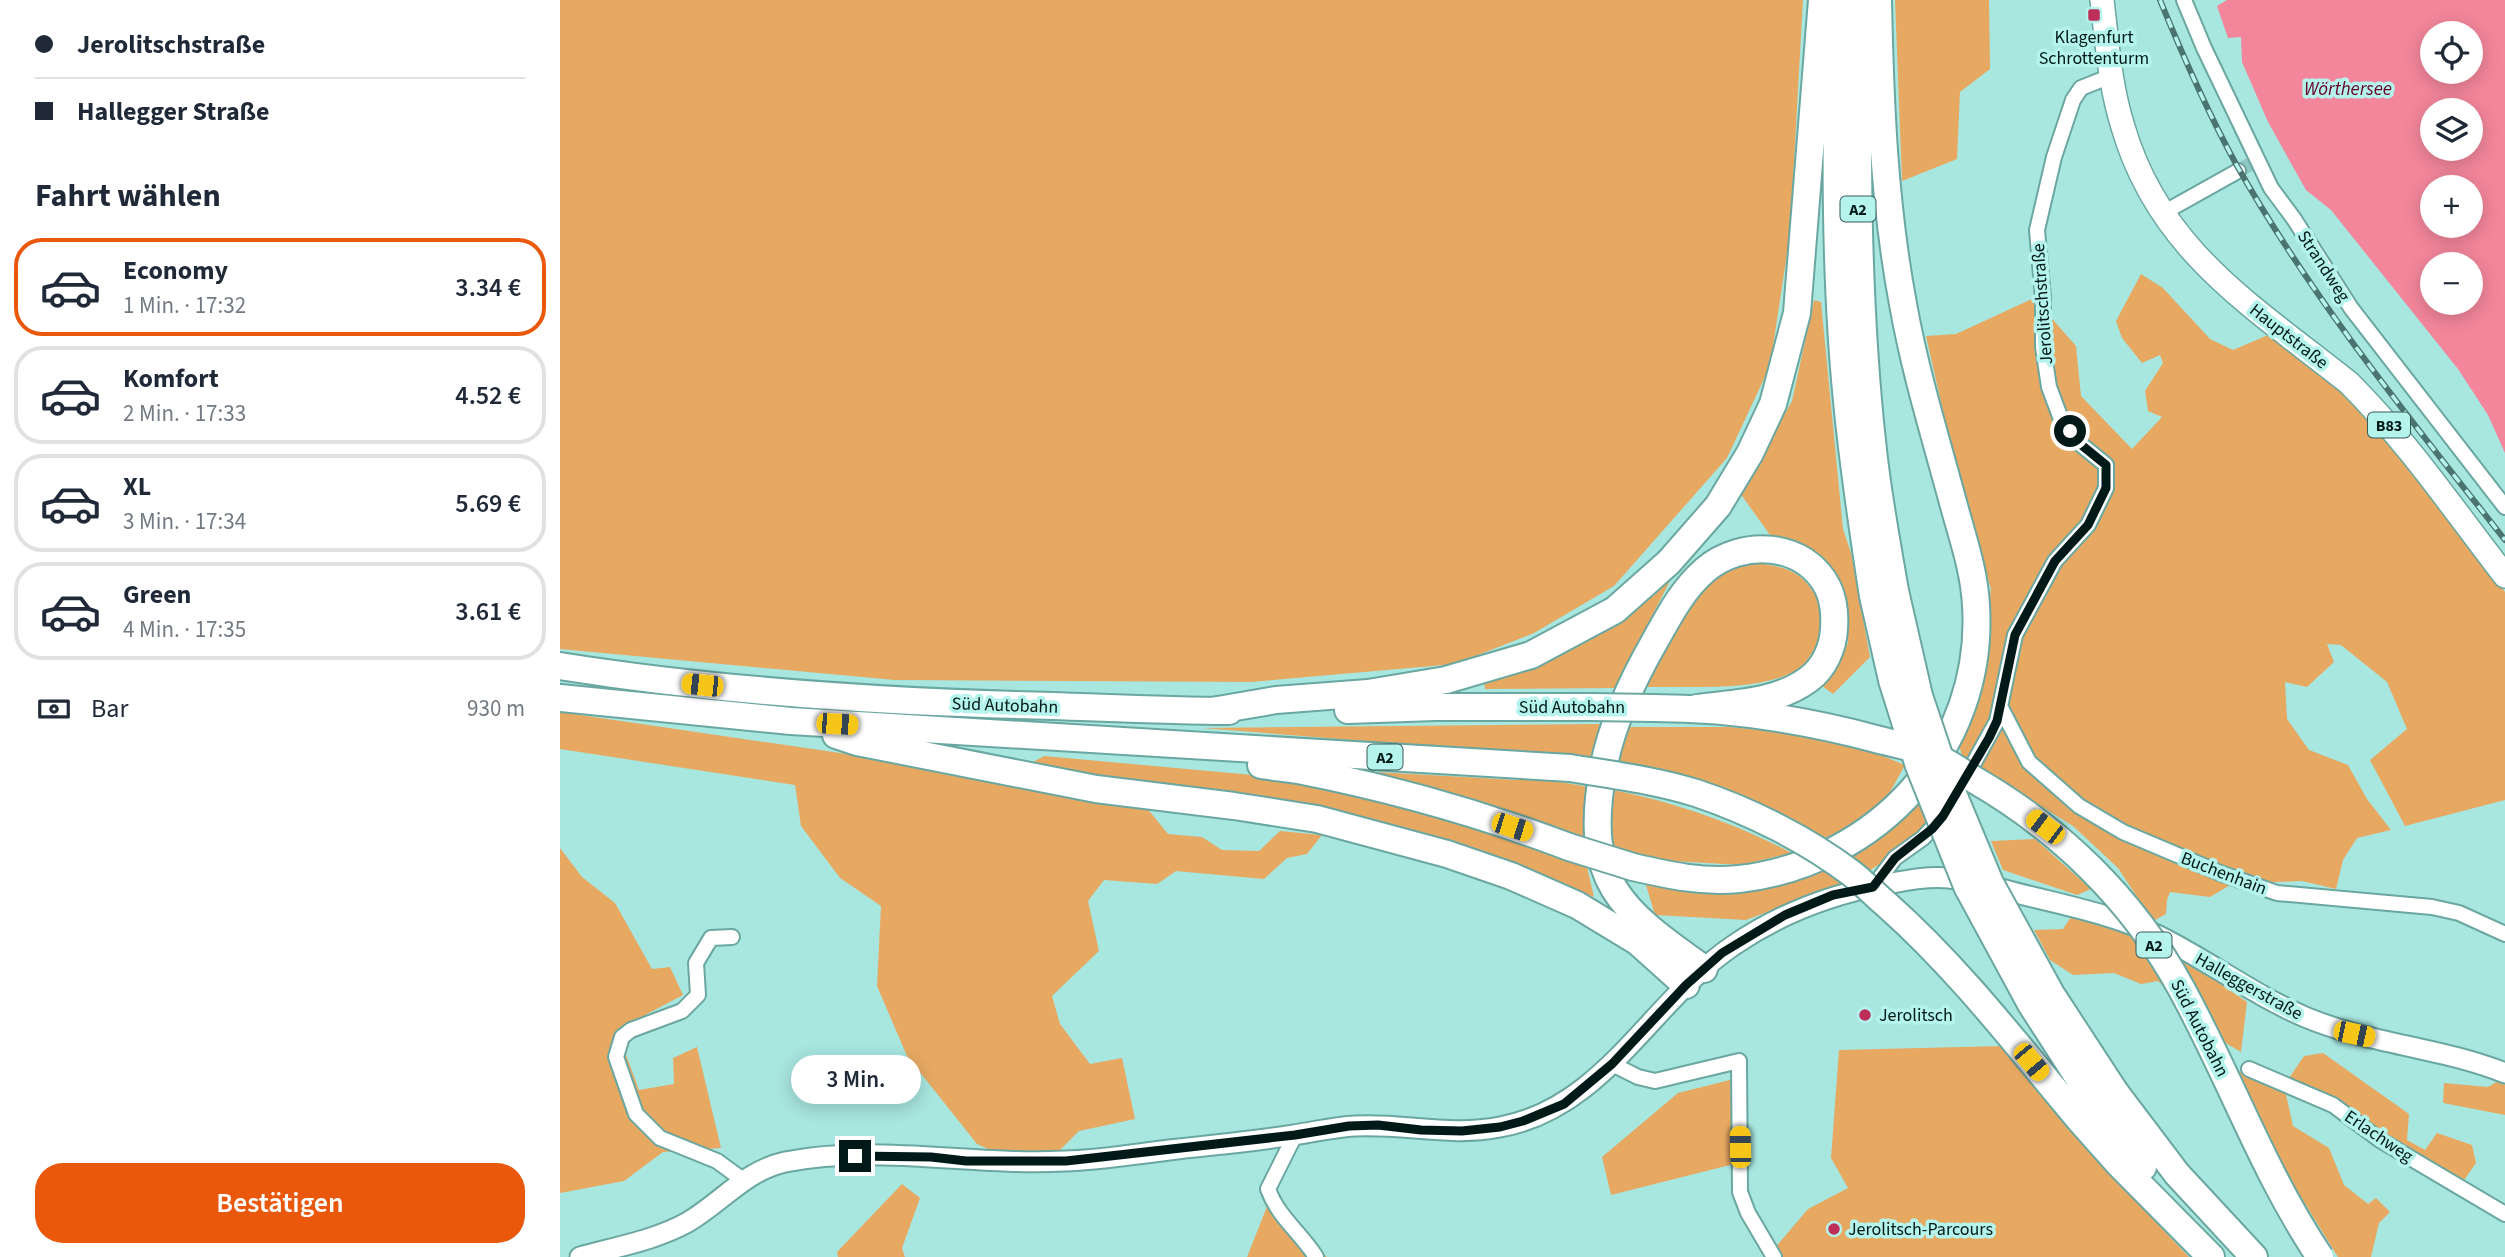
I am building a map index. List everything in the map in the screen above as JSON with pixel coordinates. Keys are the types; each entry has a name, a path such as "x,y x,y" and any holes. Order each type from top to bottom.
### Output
{"highway":[{"path":"1212,711 1276,700 1368,693 1446,680 1531,655 1615,610 1669,562 1718,506 1750,453 1773,404 1797,313 1806,221 1826,113 1822,0"},
{"name":"A2","path":"1838,0 1826,113 1847,399 1884,594"},
{"name":"A2","path":"1859,0 1857,204 1864,340 1892,680 1919,765 1967,886 2031,1004 2096,1106 2177,1174 2254,1257"},
{"path":"1199,747 1263,765 1298,770 1398,794 1488,819 1633,867 1702,880 1737,879 1816,860 1861,836 1902,802 1934,764 1955,724 1972,669 1976,606 1972,564 1903,305 1885,176 1878,0"},
{"path":"1695,977 1633,914 1617,894 1599,857 1597,815 1608,750 1630,687 1643,662 1677,602 1707,568 1746,549 1763,548 1794,556 1814,570 1828,587 1835,610 1833,642 1824,661 1810,678 1770,698 1697,708"},
{"name":"Süd Autobahn","path":"560,666 633,678 856,698 996,705 1212,711 1697,708 1814,723 1931,755 2003,796 2054,835 2110,888 2136,919 2180,986 2274,1182 2320,1257"},
{"name":"Süd Autobahn","path":"560,698 791,721 1570,768 1696,793 1765,822 1810,846 1852,874 1923,937 1967,985 2096,1106 2119,1164 2209,1255"},
{"path":"791,721 858,742 1027,777 1317,819 1447,855 1511,876 1577,905 1695,977"}],"main road":[{"name":"B83","path":"2102,0 2111,76"},
{"name":"Hauptstraße","path":"2111,76 2129,145 2147,186 2163,214 2192,252 2220,281 2349,383 2366,400 2396,433 2505,576"},
{"name":"Halleggerstraße","path":"580,1257 674,1229 695,1218 743,1180 782,1163 855,1156 931,1157 966,1161 1066,1161 1295,1135 1339,1127 1378,1125 1462,1131 1500,1127 1523,1121 1564,1104 1612,1064 1695,977 1738,942 1785,915 1833,895 1923,877 1946,878 2006,890 2118,918 2164,939 2301,1016 2354,1034 2456,1056 2505,1073"}],"street":[{"name":"Strandweg","path":"2184,0 2271,188 2351,308 2505,507"},
{"name":"Jerolitschstraße","path":"1873,887 1895,858 1923,838 1943,816 1989,738 2000,706 2015,635 2055,561 2088,525 2106,488 2106,465 2079,443 2061,419 2049,387 2043,347 2043,298 2037,230 2054,157 2073,100 2081,88 2111,76"},
{"path":"2163,214 2238,172"},
{"name":"Buchenhain","path":"2000,706 2029,762 2080,806 2123,832 2220,873 2277,893 2432,907 2459,913 2505,934"},
{"path":"732,937 711,938 696,962 698,995 682,1011 631,1030 622,1037 615,1057 636,1114 660,1138 717,1161 743,1180"},
{"path":"1612,1064 1638,1077 1655,1081 1739,1061 1740,1192 1748,1213 1774,1257"},
{"name":"Erlachweg","path":"2249,1069 2333,1105 2380,1140 2505,1214"},
{"path":"1295,1135 1268,1189 1273,1203 1285,1220 1316,1257"}],"shaded area":[{"path":"560,0 1803,0 1790,234 1770,366 1727,458 1614,586 1534,633 1455,664 1251,682 895,680 560,649"},
{"path":"1895,0 1989,0 1990,69 1960,92 1957,159 1902,181"},
{"path":"2141,274 2163,288 2210,339 2233,350 2268,335 2336,385 2393,442 2505,592 2505,800 2405,826 2370,760 2407,729 2387,682 2341,645 2327,644 2334,662 2307,687 2285,682 2287,719 2309,750 2348,765 2367,799 2391,830 2357,838 2343,860 2336,889 2302,881 2232,884 2210,897 2170,892 2166,914 2153,921 2118,868 2073,826 1962,756 1957,737 1973,705 1991,589 1963,499 1926,336 1956,334 2034,298 2076,346 2081,396 2132,449 2162,417 2148,411 2145,391 2163,363 2160,355 2142,363 2122,338 2116,321"},
{"path":"1814,300 1821,302 1843,529 1851,553 1870,657 1833,694 1822,686 1848,643 1844,612 1809,550 1770,535 1740,493 1792,401"},
{"path":"1759,563 1794,573 1803,579 1818,600 1822,624 1815,648 1805,662 1793,672 1760,683 1721,687 1644,687 1681,621 1704,591 1732,570"},
{"path":"1671,579 1615,688 1485,689 1484,682 1621,617"},
{"path":"560,712 874,758 1146,807 1168,834 1202,837 1222,850 1259,851 1280,831 1322,835 1307,854 1287,858 1264,879 1176,871 1157,884 1104,880 1088,901 1099,951 1052,996 1060,1024 1090,1064 1122,1058 1135,1119 1079,1131 1054,1156 999,1154 977,1144 907,1056 877,986 881,906 840,878 801,826 795,785 560,749"},
{"path":"1600,724 1593,759 1202,728"},
{"path":"1627,727 1729,727 1800,734 1858,746 1905,765 1889,794 1855,826 1824,838 1764,806 1699,781 1617,761"},
{"path":"1044,756 1253,775 1342,790 1482,828 1587,867 1594,897 1456,845 1264,796 1040,768 1033,762"},
{"path":"1376,772 1517,780 1537,778 1589,787 1587,839"},
{"path":"1608,789 1703,814 1792,853 1741,865 1638,859 1613,848 1604,822"},
{"path":"1916,798 1929,826 1898,852 1869,871 1845,854"},
{"path":"2035,839 2091,889 2077,895 2003,870 1991,841"},
{"path":"560,848 582,877 615,903 652,969 670,967 683,995 617,1030 639,1090 674,1084 673,1058 697,1047 721,1148 663,1152 624,1181 560,1193"},
{"path":"1818,868 1842,884 1746,920 1655,915 1645,882"},
{"path":"2075,911 2174,952 2247,1002 2241,1052 2224,1042 2158,981 2141,984 2114,973 2073,975 2050,960 2034,930 2063,929"},
{"path":"2002,1046 2092,1155 2189,1257 1773,1257 1774,1249 1808,1209 1848,1188 1831,1158 1839,1050"},
{"path":"2323,1053 2409,1114 2407,1140 2425,1150 2437,1133 2472,1145 2476,1163 2462,1183 2287,1081 2304,1056"},
{"path":"2238,1071 2285,1090 2293,1126 2329,1148 2344,1185 2368,1204 2376,1198 2390,1212 2379,1223 2371,1257 2338,1257 2285,1171"},
{"path":"1730,1080 1734,1164 1611,1195 1602,1157 1678,1093"},
{"path":"2500,1080 2505,1082 2505,1115 2443,1103 2444,1083 2488,1087"},
{"path":"902,1184 920,1198 902,1248 905,1257 838,1257 837,1252"},
{"path":"1268,1204 1327,1257 1247,1257"}],"water":[{"name":"Wörthersee","path":"2227,0 2505,0 2505,453 2488,415 2458,369 2331,210 2306,190 2268,122 2242,62 2241,37 2228,38 2217,6"}],"tunnel":[{"path":"2238,171 2257,160"}],"railway":[{"path":"2160,0 2215,124 2265,214 2363,357 2505,540"}],"place":[{"name":"Klagenfurt Schrottenturm","path":"2094,15"},
{"name":"Jerolitsch","path":"1865,1015"},
{"name":"Jerolitsch-Parcours","path":"1834,1229"}],"route":[{"path":"855,1156 931,1157 966,1161 1066,1161 1295,1135 1349,1126 1378,1125 1462,1131 1500,1127 1523,1121 1564,1104 1612,1064 1686,985 1722,953 1785,915 1833,895 1873,887 1895,858 1923,838 1943,816 1997,721 2015,635 2055,561 2088,525 2106,488 2106,465 2079,443 2070,431"}]}
